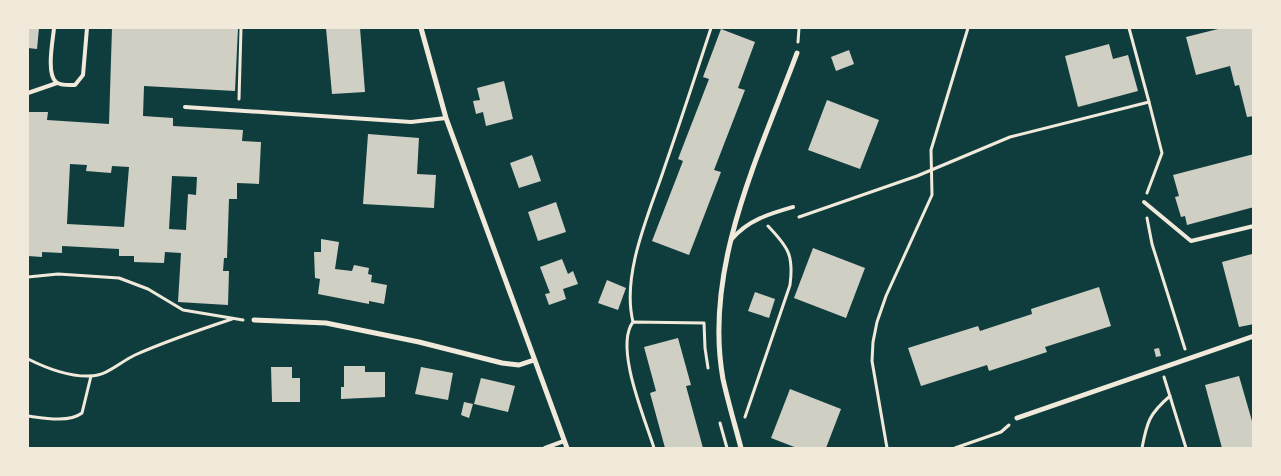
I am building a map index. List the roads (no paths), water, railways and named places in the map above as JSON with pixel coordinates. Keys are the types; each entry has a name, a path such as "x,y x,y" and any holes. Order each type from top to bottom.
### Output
{"street":[{"path":"421,28 446,118 566,448"},
{"path":"741,448 723,378 720,346 722,284 730,242 745,191 797,54"},
{"path":"254,320 326,323 419,342 502,363 519,364 534,360"},
{"path":"1016,418 1254,336"}],"lane":[{"path":"54,28 50,71 57,83 66,86 75,85 83,75 87,28"},
{"path":"28,93 57,83"},
{"path":"186,107 411,122 446,118"},
{"path":"1144,202 1191,242 1254,226"},
{"path":"730,242 740,230 760,218 793,207"},
{"path":"545,448 564,441"}]}
